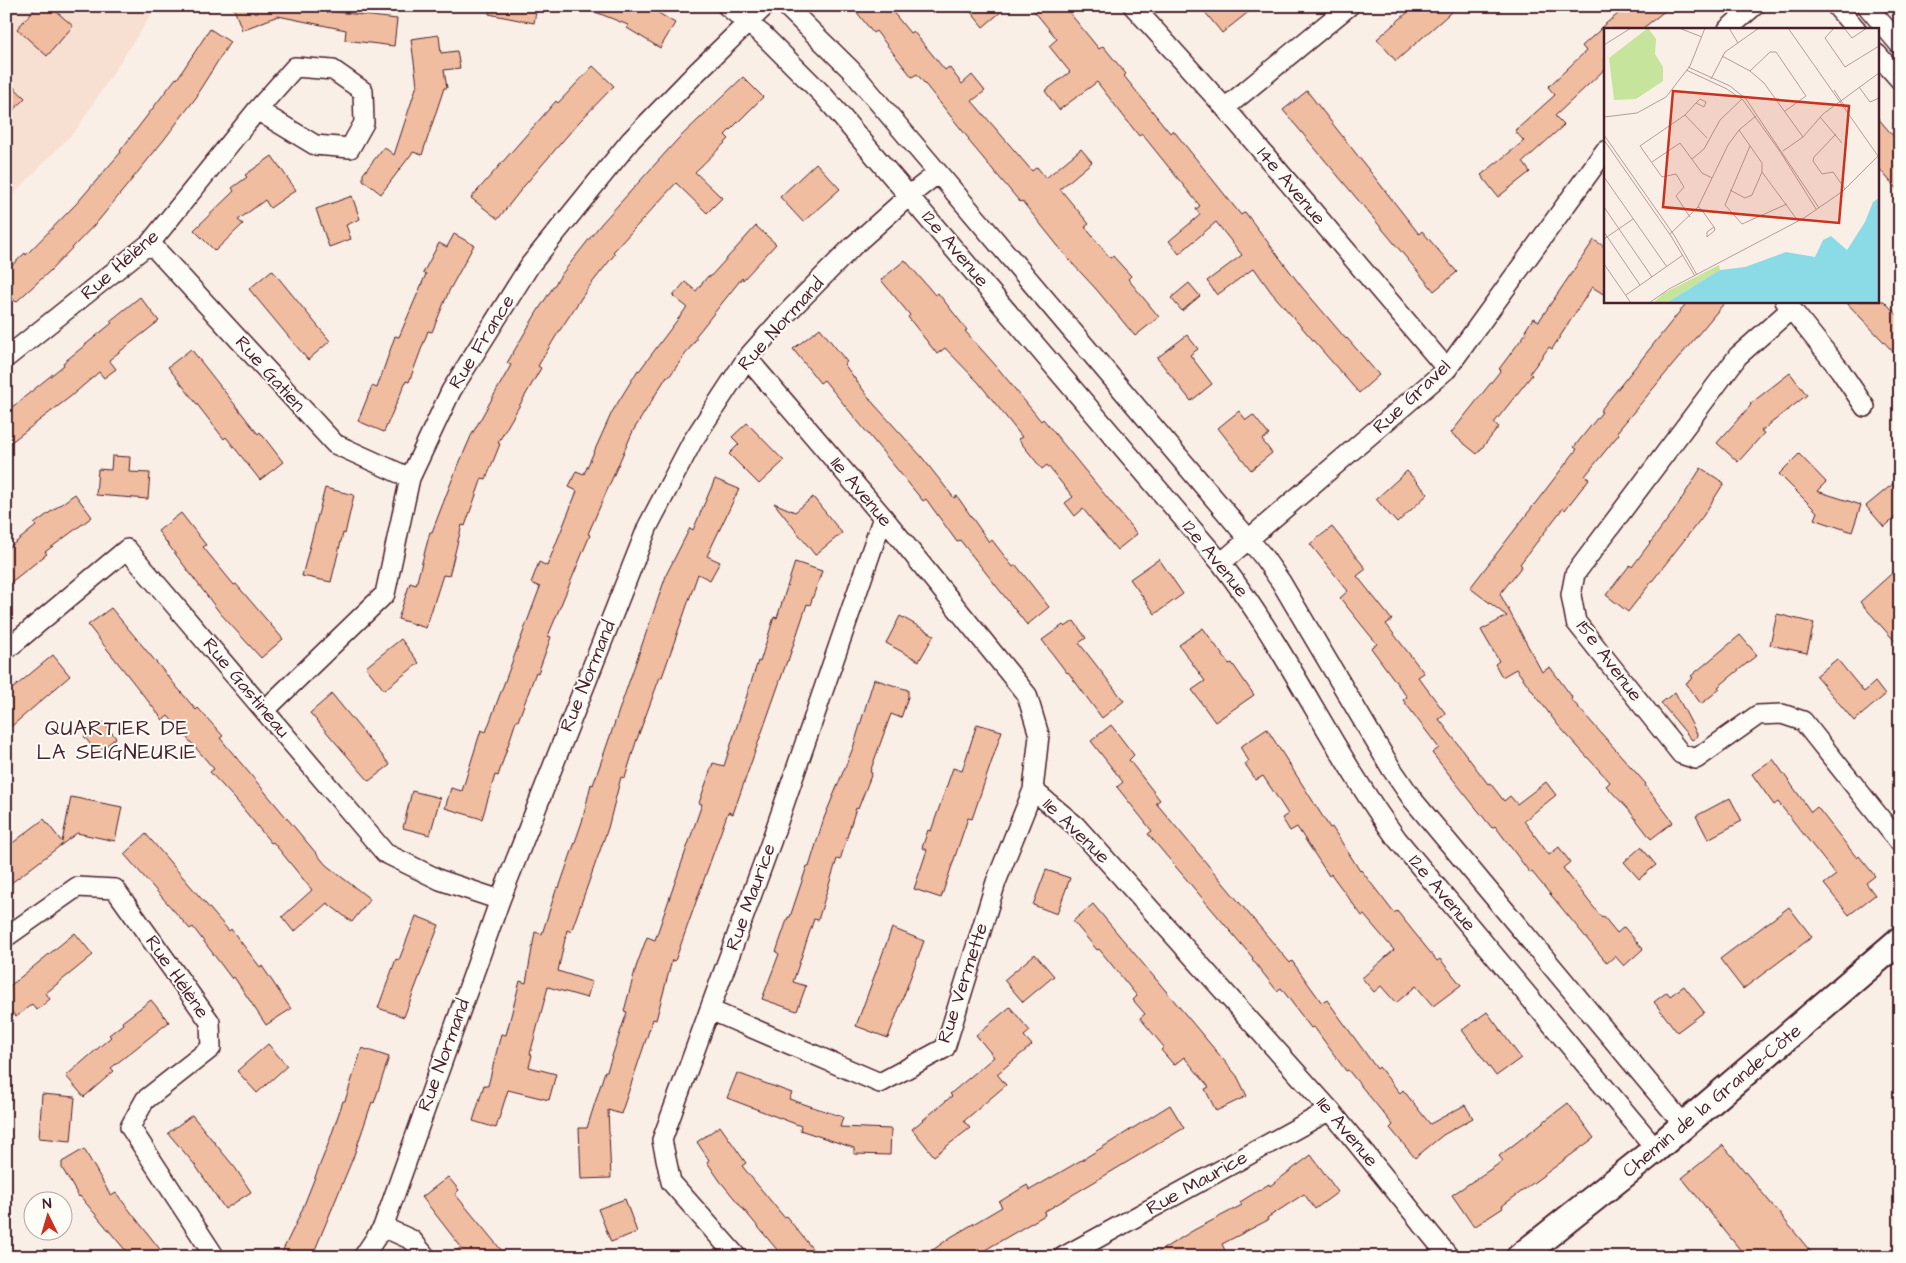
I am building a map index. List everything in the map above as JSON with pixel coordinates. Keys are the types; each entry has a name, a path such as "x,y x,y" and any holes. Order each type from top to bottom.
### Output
{"main road":[{"name":"Chemin de la Grande-Côte","path":"1520,1257 1656,1149 1900,940"}],"street":[{"name":"12e Avenue","path":"727,6 748,23 823,95 1221,563 1256,612 1364,792 1397,839 1656,1149"},
{"name":"Rue France","path":"265,710 385,594 410,478 451,391 530,265 631,140 764,6"},
{"name":"12e Avenue","path":"786,6 851,70 1271,565 1391,768 1413,800 1684,1125"},
{"name":"14e Avenue","path":"1133,6 1225,108 1447,369"},
{"path":"1225,108 1349,6"},
{"path":"1729,28 1754,6"},
{"path":"1836,6 1855,28"},
{"path":"1867,6 1900,45"},
{"path":"1878,55 1900,80"},
{"name":"Rue Hélène","path":"6,358 150,243 256,110 295,67 333,70 363,91 364,123 350,148 315,145 256,110"},
{"name":"Rue Gravel","path":"1221,563 1447,369 1604,152"},
{"name":"Rue Normand","path":"363,1257 383,1227 500,900 648,526 692,442 747,358 787,313 852,246 938,173"},
{"name":"Rue Gatien","path":"150,243 335,444 410,478"},
{"path":"1788,305 1840,370 1866,407"},
{"name":"15e Avenue","path":"1788,305 1738,356 1575,574 1571,595 1576,622 1680,754 1696,759 1758,715 1782,714 1803,721 1900,843"},
{"name":"11e Avenue","path":"747,358 883,518 1027,695 1039,735 1032,790 1076,826 1330,1110 1449,1257"},
{"name":"Rue Maurice","path":"737,1257 671,1182 662,1140 771,842 883,518"},
{"name":"Rue Gastineau","path":"6,650 127,549 385,853 440,880 500,900"},
{"name":"Rue Vermette","path":"710,1010 880,1083 945,1048 996,882 1032,790"},
{"name":"Rue Hélène","path":"6,937 77,887 115,889 210,1022 211,1048 145,1100 130,1127 215,1257"},
{"name":"Rue Maurice","path":"1063,1257 1330,1110"},
{"path":"383,1227 412,1240 426,1257"}],"shaded area":[{"path":"6,6 157,6 76,130 6,202"}],"building":[{"path":"37,6 50,6 73,26 47,56 17,29"},
{"path":"233,6 329,6 328,11 397,19 394,46 345,40 346,30 278,16 242,30"},
{"path":"490,6 537,6 534,23 489,14"},
{"path":"647,6 675,23 660,48 627,28 628,25 583,7"},
{"path":"852,6 888,6 910,33 913,31 945,70 949,67 962,84 972,75 985,91 972,101 1032,171 1037,167 1046,178 1081,149 1092,162 1060,189 1089,224 1085,227 1110,258 1113,256 1131,276 1128,279 1159,317 1135,336 1070,261 1022,201 1020,202 968,140 917,74 912,77 876,31 873,33"},
{"path":"966,6 1008,6 983,27"},
{"path":"1030,6 1064,6 1099,49 1103,46 1126,74 1124,76 1170,133 1173,130 1241,215 1245,212 1301,286 1379,375 1359,393 1271,292 1254,268 1217,295 1207,281 1242,255 1216,222 1179,254 1169,241 1200,215 1196,209 1200,206 1142,134 1139,136 1097,82 1059,110 1045,91 1070,72 1049,46 1057,39"},
{"path":"1200,6 1256,6 1222,33"},
{"path":"1415,6 1458,6 1396,61 1377,39"},
{"path":"1628,6 1671,6 1643,28 1604,28 1604,70 1555,116 1564,125 1523,162 1530,172 1498,197 1481,175 1524,141 1515,131 1555,95 1548,87 1586,51 1582,46 1601,29 1599,29"},
{"path":"210,29 230,42 198,95 99,220 50,271 16,302 6,292 6,271 25,253 26,255 77,203 121,152 177,79"},
{"path":"439,35 441,53 457,51 460,68 444,70 447,88 444,88 422,155 413,152 381,194 363,180 363,174 384,147 394,155 417,85 411,39"},
{"path":"593,66 614,86 579,122 498,219 471,198 556,101 558,103"},
{"path":"743,77 763,97 725,135 729,139 695,172 722,198 707,213 676,183 613,252 615,254 588,288 556,336 538,366 541,368 498,443 500,444 486,479 482,478 465,526 462,525 449,576 443,575 426,628 398,619 410,583 416,585 430,532 432,532 471,436 511,365 507,363 537,312 561,275 601,224 677,140"},
{"path":"6,80 25,98 6,118"},
{"path":"1307,91 1419,234 1422,231 1457,272 1434,291 1283,110"},
{"path":"1878,118 1900,144 1900,193 1878,167"},
{"path":"272,156 296,190 270,208 265,200 238,220 243,224 215,251 194,230 234,191 232,188 247,177 245,175"},
{"path":"816,163 840,189 803,222 780,197"},
{"path":"352,196 360,219 346,225 351,239 329,247 316,209"},
{"path":"756,226 776,244 743,280 742,278 695,337 697,338 669,377 667,376 633,431 588,534 590,535 548,636 551,637 518,721 516,721 498,776 495,775 482,819 445,808 451,788 462,791 481,730 486,732 540,587 531,583 539,562 547,566 577,491 569,487 576,471 584,474 612,412 638,370 687,307 673,296 685,282 696,291"},
{"path":"454,234 474,245 449,291 432,332 428,331 409,382 406,381 384,432 358,421 372,386 377,388 395,336 399,337 426,274 423,273 439,243 447,247"},
{"path":"1594,240 1604,246 1604,294 1592,287 1552,349 1549,347 1530,373 1532,375 1494,423 1499,427 1477,454 1451,433 1501,370 1499,369 1526,333 1525,331 1533,318 1539,321"},
{"path":"905,260 935,295 938,293 967,330 965,331 1041,421 1043,419 1137,534 1117,550 1083,509 1075,516 1065,503 1073,497 1047,465 1042,469 1018,439 1022,437 979,383 945,348 937,354 908,317 910,315 881,280"},
{"path":"272,270 330,341 308,360 249,289"},
{"path":"1189,283 1200,296 1182,311 1171,298"},
{"path":"140,297 159,321 109,360 116,369 104,378 99,372 70,397 6,446 6,411 64,365 63,363 112,323 110,321"},
{"path":"1884,301 1900,318 1900,359 1846,302"},
{"path":"1687,302 1725,302 1617,432 1619,434 1585,476 1589,479 1565,510 1563,508 1520,564 1522,566 1500,594 1542,672 1550,667 1572,697 1571,699 1646,784 1673,822 1651,839 1628,809 1606,786 1610,782 1557,724 1516,669 1502,677 1495,664 1499,661 1481,630 1507,616 1470,588 1577,449 1574,447 1602,412 1600,411"},
{"path":"820,328 847,362 844,364 873,403 921,456 954,498 957,496 989,542 992,540 1013,567 1016,565 1049,607 1027,625 960,540 957,542 926,499 923,501 824,380 820,383 793,349"},
{"path":"1187,335 1198,349 1190,355 1212,384 1191,401 1157,358"},
{"path":"191,349 258,434 260,432 283,462 260,480 226,437 224,439 168,367"},
{"path":"1790,373 1807,395 1761,431 1764,433 1738,462 1717,443 1750,404"},
{"path":"1239,411 1246,420 1253,415 1269,435 1262,440 1272,453 1251,470 1218,428"},
{"path":"747,423 784,461 759,484 729,454 739,444 732,437"},
{"path":"1799,454 1826,482 1817,491 1861,505 1852,532 1814,519 1817,512 1779,474"},
{"path":"112,456 130,457 129,472 150,473 148,499 96,495 98,469 111,470"},
{"path":"1701,468 1724,483 1703,516 1628,612 1606,595 1630,565 1632,567 1674,511"},
{"path":"1407,471 1428,494 1397,523 1376,499"},
{"path":"1900,478 1900,514 1884,527 1866,506"},
{"path":"715,479 739,489 707,556 720,562 710,580 698,574 662,677 660,677 636,742 625,778 621,777 608,828 571,932 567,930 558,971 592,982 587,998 548,987 530,1054 532,1055 529,1067 556,1074 549,1100 508,1090 496,1128 473,1121 484,1085 488,1086 501,1034 506,1035 520,981 526,983 535,932 542,934 557,887 559,888 582,822 591,784 593,785 667,573 690,528 693,530"},
{"path":"325,488 354,495 331,582 302,576"},
{"path":"75,494 92,517 45,552 47,554 6,586 6,550 36,526 34,524"},
{"path":"813,497 842,533 815,555 774,503 795,512"},
{"path":"181,513 206,545 203,547 234,585 236,584 283,639 261,658 220,613 158,531"},
{"path":"1332,527 1366,569 1357,576 1392,620 1386,624 1424,673 1418,677 1446,714 1439,719 1488,784 1490,783 1504,801 1510,796 1517,804 1546,782 1556,795 1524,821 1549,855 1559,847 1570,862 1563,868 1602,918 1604,917 1617,933 1624,927 1643,949 1624,966 1615,956 1607,963 1532,872 1530,873 1495,826 1492,828 1432,753 1439,748 1403,700 1407,697 1371,648 1377,644 1340,598 1348,591 1310,544"},
{"path":"1159,559 1183,594 1155,614 1130,579"},
{"path":"795,562 822,571 810,605 807,604 733,814 728,812 675,961 672,960 656,1020 653,1019 621,1114 608,1110 611,1178 581,1179 579,1128 587,1128 605,1071 607,1071 627,1012 624,1011 636,967 647,937 655,940 702,804 699,803 713,763 724,766 758,661 760,662 774,617 777,618"},
{"path":"1900,566 1900,647 1860,602"},
{"path":"111,608 196,710 198,708 223,736 220,738 326,865 370,899 352,922 327,903 294,932 282,917 312,890 273,842 271,843 210,772 214,769 168,716 163,720 88,625"},
{"path":"1777,614 1814,623 1807,653 1770,645"},
{"path":"900,616 934,635 919,661 886,643"},
{"path":"1074,621 1086,638 1079,643 1124,701 1102,718 1042,640 1063,625 1065,627"},
{"path":"1203,628 1229,664 1232,663 1254,695 1215,722 1192,690 1205,681 1179,645"},
{"path":"1740,635 1757,655 1718,687 1720,689 1701,704 1686,683 1693,678 1691,676"},
{"path":"401,639 419,663 384,690 366,667"},
{"path":"53,655 70,676 6,731 6,694"},
{"path":"1837,659 1864,692 1875,682 1885,695 1854,721 1816,676"},
{"path":"874,679 908,690 908,697 901,718 891,714 870,772 872,773 858,809 856,808 840,860 837,859 818,920 814,919 793,982 806,986 797,1011 762,999 779,954 776,952 788,917 790,917 807,866 809,867 824,818 853,748"},
{"path":"1675,692 1698,736 1692,740 1661,703"},
{"path":"332,694 390,765 369,781 310,713"},
{"path":"103,722 116,738 97,753 84,736"},
{"path":"977,724 1002,731 972,819 968,818 941,898 914,889 927,850 922,848 928,830 931,831 953,768 962,771"},
{"path":"1111,725 1134,755 1129,760 1160,800 1156,803 1290,963 1292,961 1322,1003 1327,1000 1377,1069 1379,1067 1400,1093 1403,1090 1430,1124 1465,1105 1473,1118 1443,1135 1415,1158 1390,1128 1393,1125 1348,1070 1346,1071 1314,1027 1311,1028 1281,988 1277,991 1253,958 1148,834 1152,831 1117,787 1123,782 1091,741"},
{"path":"1267,729 1330,828 1332,827 1360,871 1394,913 1397,911 1437,961 1440,959 1461,985 1433,1006 1416,986 1396,1003 1381,986 1374,992 1362,978 1394,950 1364,915 1362,916 1331,874 1329,876 1297,827 1290,831 1282,818 1288,814 1263,776 1256,780 1245,764 1249,761 1240,747"},
{"path":"1773,759 1811,812 1817,807 1857,858 1859,856 1875,876 1866,883 1875,895 1849,915 1824,884 1836,875 1778,802 1774,805 1752,774"},
{"path":"412,791 440,798 430,835 403,828"},
{"path":"71,797 122,807 115,841 77,833 6,887 6,848 44,819 62,842"},
{"path":"1730,798 1742,821 1708,839 1696,816"},
{"path":"146,834 229,931 231,929 260,967 262,966 291,1009 266,1025 234,977 232,979 193,927 190,929 124,854"},
{"path":"1641,847 1656,865 1639,879 1624,862"},
{"path":"1046,870 1070,878 1057,914 1033,905"},
{"path":"1093,904 1237,1076 1247,1096 1216,1111 1205,1089 1209,1087 1184,1057 1174,1065 1161,1050 1164,1047 1140,1018 1145,1014 1133,1000 1137,996 1099,949 1097,950 1073,921"},
{"path":"1789,907 1812,937 1743,989 1720,959"},
{"path":"416,916 439,925 404,1017 378,1008 396,959 399,960"},
{"path":"892,928 924,941 888,1038 856,1026"},
{"path":"75,933 93,955 46,993 50,999 37,1010 32,1004 16,1017 6,1005 6,989"},
{"path":"1035,954 1054,976 1023,1002 1004,980"},
{"path":"1684,986 1704,1012 1677,1032 1654,1002 1667,992 1670,996"},
{"path":"151,1000 169,1022 111,1068 114,1071 84,1097 66,1076 111,1037 109,1035 123,1024 122,1022"},
{"path":"1010,1007 1030,1031 1024,1036 1032,1045 997,1074 1006,1085 964,1121 970,1128 934,1156 912,1129 952,1096 950,1094 994,1057 976,1035"},
{"path":"1487,1012 1521,1058 1496,1076 1462,1030"},
{"path":"268,1044 287,1066 257,1093 237,1071"},
{"path":"362,1048 389,1057 353,1158 312,1257 294,1257 282,1252 300,1215 329,1142 343,1101 345,1101"},
{"path":"737,1073 792,1093 789,1099 843,1117 840,1127 891,1129 890,1155 854,1154 854,1148 800,1130 801,1126 727,1098"},
{"path":"42,1094 75,1097 71,1141 39,1138"},
{"path":"1568,1103 1594,1138 1502,1206 1503,1208 1474,1227 1452,1195 1503,1161 1499,1156"},
{"path":"1170,1105 1184,1128 1044,1212 1045,1215 973,1257 923,1257 951,1237 1002,1207 999,1202 1027,1185 1030,1190"},
{"path":"192,1115 236,1169 251,1192 225,1209 195,1165 168,1133"},
{"path":"720,1126 746,1163 742,1166 819,1257 783,1257 720,1181 707,1162 709,1160 697,1142"},
{"path":"1723,1145 1815,1257 1746,1257 1682,1178"},
{"path":"84,1149 111,1196 116,1193 166,1257 131,1257 79,1197 62,1168 62,1162"},
{"path":"1311,1155 1338,1192 1315,1209 1304,1194 1267,1218 1268,1220 1222,1244 1228,1257 1150,1257 1194,1230 1242,1205 1240,1202 1269,1184 1270,1186"},
{"path":"448,1177 459,1190 455,1194 507,1257 449,1257 461,1247 422,1197"},
{"path":"625,1199 637,1232 611,1242 598,1209"}],"district":[{"name":"QUARTIER DE LA SEIGNEURIE","path":"117,740"}]}
